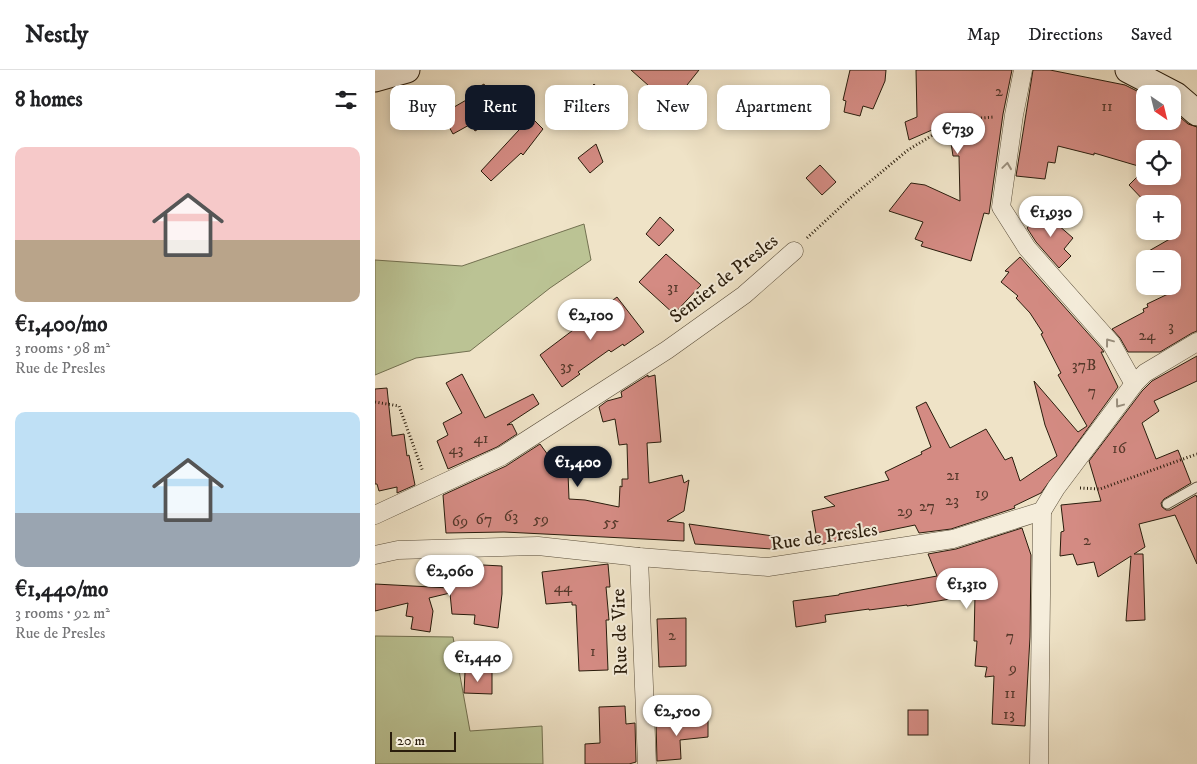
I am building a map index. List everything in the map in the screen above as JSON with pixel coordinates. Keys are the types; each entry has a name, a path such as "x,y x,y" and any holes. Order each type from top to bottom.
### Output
{"main road":[{"path":"375,79 407,70"},
{"path":"1127,70 1176,96 1197,113"}],"street":[{"path":"1023,70 1014,115 1001,207 1027,248 1111,343 1134,384"},
{"name":"Sentier de Presles","path":"375,515 502,456 667,350 744,295 794,250"},
{"path":"1039,764 1042,511 1056,488 1134,384 1145,373 1197,342"},
{"name":"Rue de Presles","path":"375,555 398,550 538,546 639,557 768,567 953,539 1042,511"},
{"name":"Rue de Vire","path":"639,557 647,764"}],"lane":[{"path":"1167,504 1197,487"}],"path":[{"path":"967,119 1014,115"},
{"name":"Sentier de Presles","path":"794,250 849,199 908,150 951,124"},
{"path":"375,402 399,406 429,489"},
{"path":"1100,489 1197,454"}],"green space":[{"path":"584,224 591,260 550,288 470,351 416,358 375,375 375,260 462,266"},
{"path":"375,636 453,637 470,731 542,726 543,764 375,764"}],"building":[{"path":"631,70 699,70 687,85 648,85"},
{"path":"850,70 886,70 885,81 873,109 863,106 860,116 844,112 846,101 843,100"},
{"path":"916,70 1012,70 1003,114 989,214 984,213 971,261 921,246 923,242 915,239 923,222 889,211 911,183 925,185 960,201 959,156 953,156 948,123 909,140 905,122 917,117"},
{"path":"1033,70 1050,70 1125,85 1136,90 1136,130 1181,130 1181,118 1188,124 1197,127 1197,331 1160,352 1128,352 1112,329 1144,312 1143,309 1148,307 1147,304 1166,295 1181,295 1181,250 1150,250 1168,240 1181,240 1181,195 1138,195 1129,185 1136,178 1136,185 1181,185 1181,140 1136,140 1136,165 1094,153 1094,155 1058,146 1055,163 1048,162 1045,179 1016,176"},
{"path":"465,101 465,127 453,134 451,130 455,130 455,106"},
{"path":"535,121 543,129 523,155 521,153 491,181 481,171 519,130 535,130"},
{"path":"596,144 603,162 590,173 578,158"},
{"path":"820,165 836,182 822,195 806,178"},
{"path":"1042,211 1073,238 1064,249 1071,256 1059,268 1036,242 1027,228"},
{"path":"660,217 674,230 659,246 646,234"},
{"path":"666,254 701,285 674,314 639,282"},
{"path":"1020,257 1102,349 1104,352 1101,352 1118,387 1041,493 1014,506 1015,508 951,529 919,533 915,525 818,545 812,511 835,506 824,497 889,480 885,472 922,454 921,452 931,447 916,407 926,402 950,448 986,429 1005,460 1012,457 1020,481 1057,456 1045,425 1034,381 1078,432 1087,426 1058,375 1061,373 1041,334 1043,333 1030,313 1016,298 1018,296 1001,282 1009,272 1005,271"},
{"path":"617,297 644,332 624,346 623,344 611,352 609,350 578,372 580,374 562,387 540,355"},
{"path":"1197,356 1197,381 1154,401 1159,411 1142,423 1156,459 1178,450 1191,483 1164,499 1161,503 1162,507 1170,510 1196,495 1197,564 1175,515 1139,524 1145,547 1134,554 1143,554 1145,620 1126,621 1131,556 1098,577 1094,562 1077,565 1073,554 1060,556 1061,532 1064,531 1061,505 1101,501 1089,461 1142,391 1152,381"},
{"path":"462,374 485,418 533,394 539,404 507,425 512,424 517,434 497,447 448,469 437,441 448,435 443,423 462,413 446,383"},
{"path":"648,375 648,377 655,375 661,442 647,443 649,483 682,475 684,483 689,480 684,511 667,521 684,523 684,541 504,532 446,533 443,495 506,466 540,444 561,473 568,473 569,499 585,500 619,507 622,479 628,479 627,444 619,445 615,419 603,422 599,407 607,401 622,397 621,392"},
{"path":"387,388 392,436 404,434 407,456 409,455 415,485 397,493 397,487 379,491 377,484 375,484 375,389"},
{"path":"689,524 773,536 772,549 695,544"},
{"path":"1022,528 1031,555 1030,637 1025,726 992,724 994,676 985,677 987,667 975,666 977,641 974,641 975,595 907,606 825,615 826,622 796,627 793,601 839,595 937,576 928,554 956,549"},
{"path":"608,564 610,587 606,587 609,620 606,620 608,670 579,671 576,605 572,605 572,602 546,604 542,572"},
{"path":"483,565 502,566 502,594 498,628 474,624 475,615 452,614 450,593 429,598 433,611 430,632 411,629 413,617 406,616 408,603 375,611 375,584 450,588 448,566 483,567"},
{"path":"686,618 686,666 659,667 657,619"},
{"path":"465,672 492,672 492,694 464,693"},
{"path":"625,706 626,724 635,723 636,762 629,764 585,764 585,744 600,743 599,707"},
{"path":"908,710 928,710 928,735 908,735"},
{"path":"685,719 685,721 708,720 708,737 680,740 681,759 657,761 656,722"}]}
